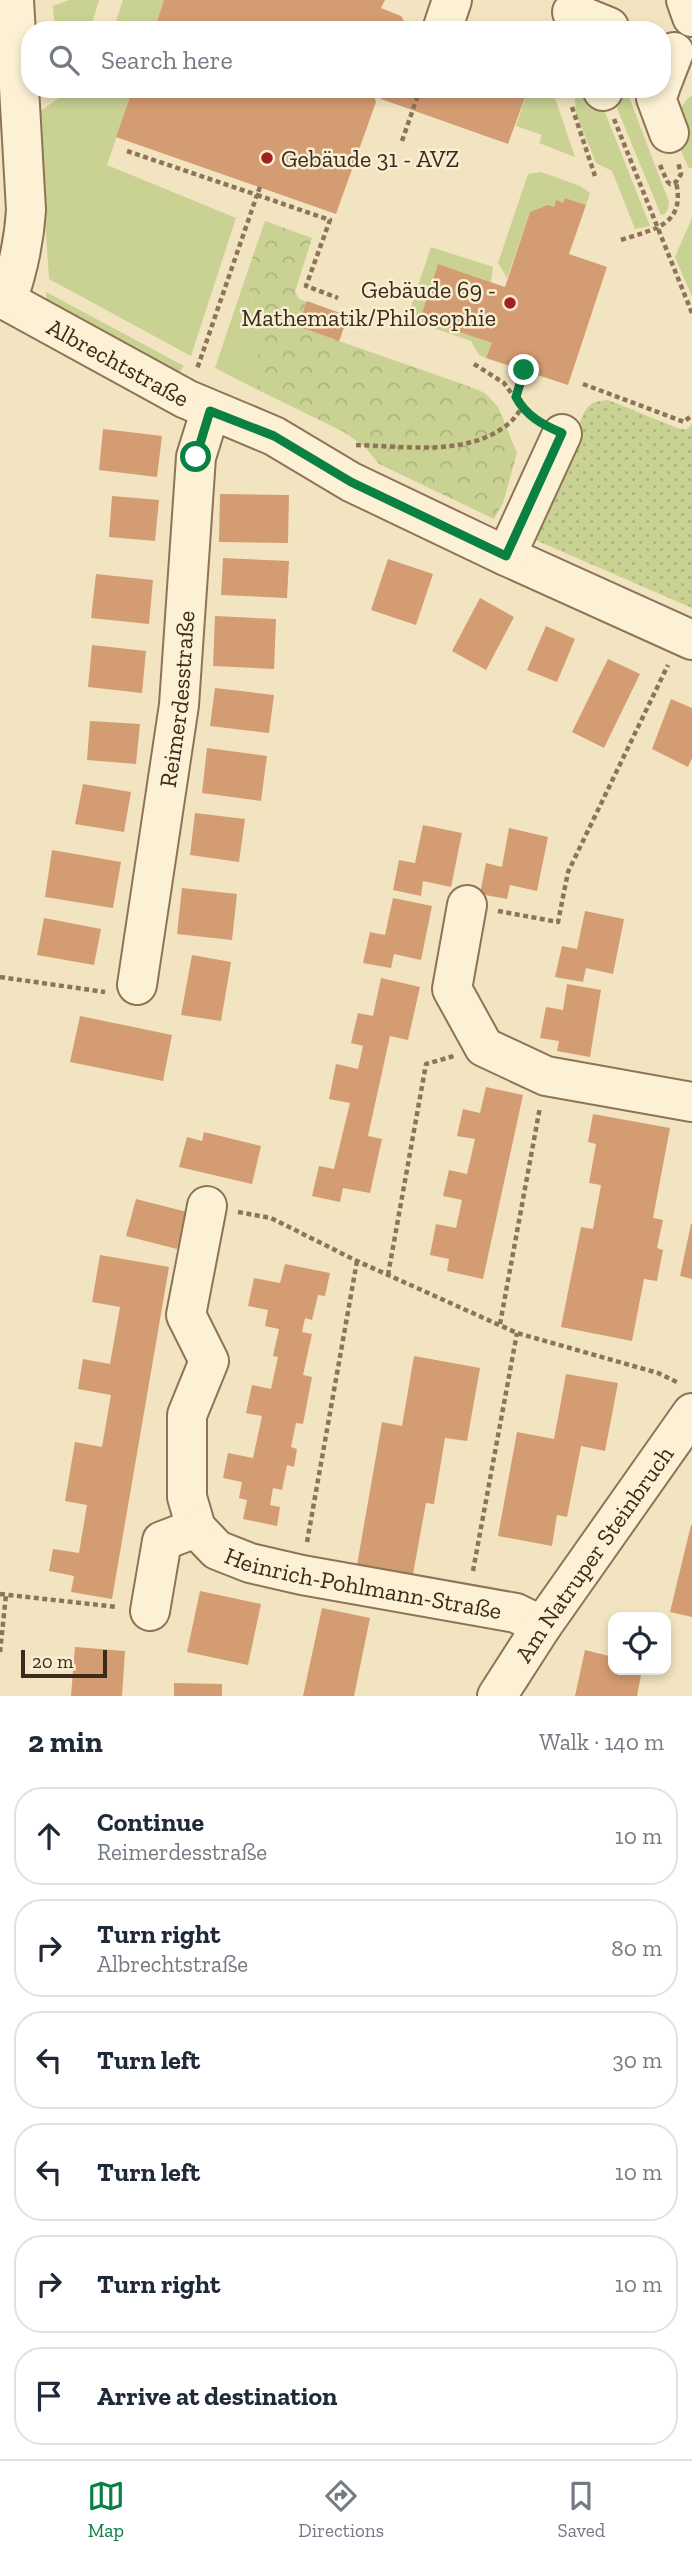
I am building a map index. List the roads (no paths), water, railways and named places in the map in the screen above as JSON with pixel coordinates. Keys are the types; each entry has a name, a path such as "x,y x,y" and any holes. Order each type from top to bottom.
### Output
{"street":[{"path":"4,299 19,270 26,210 12,122 14,0"},
{"path":"445,21 452,0"},
{"path":"686,0 692,17"},
{"path":"656,98 669,133"},
{"name":"Albrechtstraße","path":"4,299 198,405 274,436 351,482 687,638"},
{"name":"Reimerdesstraße","path":"136,985 179,705 198,405"},
{"path":"506,556 562,433"},
{"path":"467,905 452,989 484,1047 547,1076 692,1102"},
{"name":"Heinrich-Pohlmann-Straße","path":"207,1206 186,1315 209,1361 187,1415 187,1497 196,1528 217,1550 250,1563 302,1575 516,1613 542,1626"},
{"name":"Am Natruper Steinbruch","path":"497,1696 687,1399"},
{"path":"150,1611 162,1541 196,1528"}],"place":[{"name":"Gebäude 31 - AVZ","path":"267,158"},
{"name":"Gebäude 69 - Mathematik/Philosophie","path":"510,303"}]}
